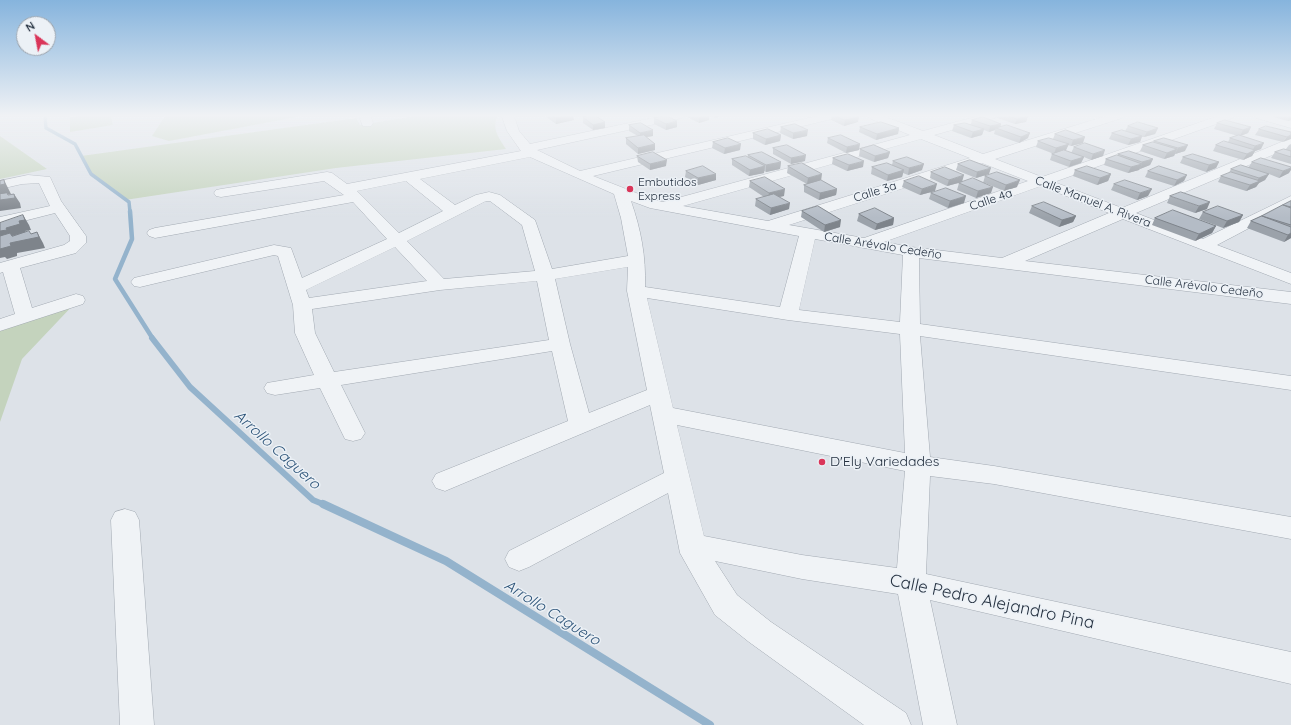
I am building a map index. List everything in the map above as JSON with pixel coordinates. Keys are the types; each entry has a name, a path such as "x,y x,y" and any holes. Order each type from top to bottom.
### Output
{"street":[{"path":"155,233 350,193 408,176 535,150"},
{"path":"579,175 687,150"},
{"path":"663,206 869,150"},
{"name":"Calle Manuel A. Rivera","path":"959,150 1291,279"},
{"name":"Calle 3a","path":"769,226 1011,150"},
{"name":"Calle 4a","path":"866,244 1133,150"},
{"path":"1005,263 1272,150"},
{"name":"Calle Arévalo Cedeño","path":"530,151 579,175 650,204 911,252 1291,298"},
{"path":"221,193 327,176 350,193 440,285"},
{"path":"408,176 453,211"},
{"path":"0,185 24,179 35,178 45,180 58,208 78,236 78,243 70,249 5,267 25,317"},
{"path":"620,192 629,218 637,260 636,291 694,553 726,605 760,632 894,725"},
{"path":"300,296 397,240 453,211 481,198 489,196 495,198 528,223 545,275 560,344 581,425"},
{"path":"1204,245 1291,200"},
{"path":"0,222 58,208"},
{"path":"788,314 808,233"},
{"path":"140,282 274,250 285,252 300,296 305,333 353,434"},
{"path":"911,252 910,329 918,465 911,583 940,725"},
{"path":"300,296 545,275 637,260"},
{"path":"636,291 788,314 910,329 1291,383"},
{"path":"0,325 76,300"},
{"path":"275,388 560,344"},
{"path":"445,481 581,425 661,403 918,465 994,475 1291,528"},
{"path":"519,559 677,477"},
{"path":"125,520 137,725"},
{"name":"Calle Pedro Alejandro Pina","path":"692,545 802,567 911,583 1291,668"}],"green space":[{"path":"0,150 20,150 47,169 0,179"},
{"path":"126,150 499,150 336,168 125,200 91,174 81,156"},
{"path":"77,301 22,359 0,422 0,325"}],"building":[{"path":"776,150 796,150 806,155 791,158"},
{"path":"862,150 885,150 890,152 875,156"},
{"path":"1064,150 1084,157 1071,161 1052,154"},
{"path":"1082,150 1105,150 1093,154"},
{"path":"1158,150 1175,150 1167,153"},
{"path":"1233,150 1255,150 1247,154"},
{"path":"1282,150 1291,151 1291,157 1275,152"},
{"path":"1129,151 1153,159 1142,162 1118,154"},
{"path":"653,152 667,160 650,164 637,156"},
{"path":"762,152 781,162 766,165 748,155"},
{"path":"848,154 864,161 849,165 833,158"},
{"path":"1193,154 1219,162 1209,165 1183,157"},
{"path":"1117,155 1142,164 1131,167 1106,159"},
{"path":"746,156 765,166 750,170 732,159"},
{"path":"907,157 924,164 909,168 893,161"},
{"path":"1261,158 1291,168 1283,171 1252,162"},
{"path":"970,160 991,168 977,172 958,164"},
{"path":"802,163 822,174 808,178 788,166"},
{"path":"887,163 904,170 888,175 872,167"},
{"path":"1241,165 1269,174 1259,178 1231,169"},
{"path":"703,166 716,174 698,178 686,171"},
{"path":"1087,166 1111,174 1100,178 1075,170"},
{"path":"1159,166 1187,175 1177,180 1148,171"},
{"path":"945,167 964,175 949,180 931,172"},
{"path":"997,172 1020,180 1006,185 985,176"},
{"path":"1231,172 1260,181 1250,185 1221,176"},
{"path":"919,176 937,184 922,189 904,181"},
{"path":"765,177 785,189 769,193 750,181"},
{"path":"973,178 993,187 978,191 959,183"},
{"path":"4,180 5,184 0,185 0,181"},
{"path":"821,180 837,189 820,193 804,185"},
{"path":"1125,180 1152,189 1140,193 1114,184"},
{"path":"946,188 966,196 950,201 931,193"},
{"path":"1181,192 1210,202 1199,206 1170,196"},
{"path":"7,193 8,195 14,194 15,198 0,200 0,194"},
{"path":"774,194 790,203 771,208 756,199"},
{"path":"1291,201 1291,207 1283,205"},
{"path":"1044,202 1076,216 1062,220 1032,206"},
{"path":"1283,205 1291,208 1291,225 1262,216"},
{"path":"818,206 841,220 825,225 802,211"},
{"path":"1218,206 1243,215 1227,221 1203,212"},
{"path":"875,208 894,218 877,224 859,214"},
{"path":"1173,210 1216,226 1199,234 1155,218"},
{"path":"23,215 25,220 19,221 20,224 6,228 7,230 0,231 0,223"},
{"path":"1262,216 1291,227 1291,233 1288,235 1251,221"},
{"path":"29,231 31,234 37,232 39,237 10,243 11,246 0,249 0,236 10,233 12,236"}],"waterway":[{"name":"Arrollo Caguero","path":"78,150 91,174 129,202 130,212"},
{"name":"Arrollo Caguero","path":"130,211 132,239 115,279 153,339"},
{"name":"Arrollo Caguero","path":"152,338 190,387 313,500 325,505"},
{"name":"Arrollo Caguero","path":"323,504 446,561 710,725"}],"place":[{"name":"Embutidos Express","path":"630,189"},
{"name":"D'Ely Variedades","path":"822,462"}]}
